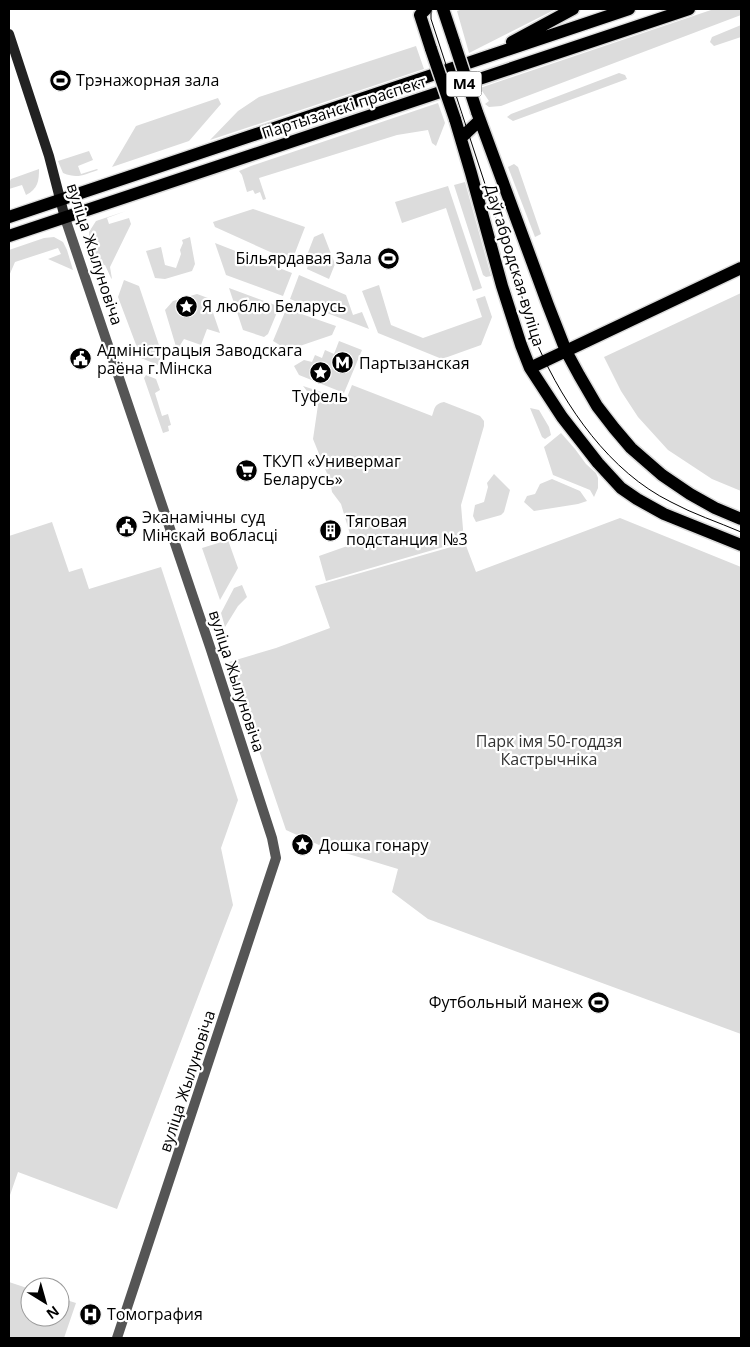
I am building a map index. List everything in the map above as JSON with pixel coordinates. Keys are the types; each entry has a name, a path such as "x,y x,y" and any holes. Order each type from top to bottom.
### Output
{"main road":[{"name":"Даўгабродская вуліца","path":"443,9 478,116 548,305 566,351 597,406 631,448 662,474 690,494 715,508 741,519"},
{"path":"481,59 573,9"},
{"name":"Партызанскі праспект","path":"9,217 630,9"},
{"name":"Партызанскі праспект","path":"9,236 689,9"},
{"name":"Даўгабродская вуліца","path":"422,11 431,50 461,138 514,324 530,368 567,424 621,488 664,514 741,545"},
{"name":"вуліца Жылуновіча","path":"9,34 49,156 65,218"},
{"path":"461,138 478,116"},
{"path":"530,368 741,268"}],"street":[{"name":"вуліца Жылуновіча","path":"65,218 270,828 276,858 117,1338"}],"green space":[{"path":"463,9 556,9 469,53 457,11"},
{"path":"714,9 741,9 741,15 501,106 489,107 485,104 489,101 480,88"},
{"path":"741,25 741,37 714,46 710,42 712,37"},
{"path":"416,46 424,69 210,140 238,111 259,97"},
{"path":"619,73 625,75 627,79 513,121 507,117 511,114"},
{"path":"218,98 221,104 189,141 112,167 136,126"},
{"path":"438,103 445,123 436,146 432,143 428,130 397,135 259,178 266,199 263,200 260,192 255,194 253,190 247,192 239,171"},
{"path":"89,151 93,160 78,166 81,174 98,170 77,176 63,173 58,161"},
{"path":"514,164 518,167 541,234 535,237 508,167"},
{"path":"39,169 37,184 30,193 26,195 22,185 9,189 11,179"},
{"path":"465,182 491,276 486,277 483,275 454,185"},
{"path":"448,186 482,288 473,291 446,208 402,223 395,202"},
{"path":"253,209 305,227 293,258 289,257 288,260 215,227 213,222"},
{"path":"126,211 107,218 109,224 129,218 131,224 110,267 112,279 105,265 100,266 107,286 105,287 89,240 89,232 96,221"},
{"path":"323,233 335,264 329,279 307,269 308,265 304,263 314,237"},
{"path":"54,237 63,242 73,270 48,259 61,254 58,248 15,262 9,276 9,250 44,238"},
{"path":"190,237 195,264 192,271 165,279 155,278 146,251 161,247 165,265 176,268 181,254 182,240"},
{"path":"215,243 292,273 283,296 226,275"},
{"path":"299,275 346,295 353,315 362,312 369,329 290,299"},
{"path":"124,280 139,286 162,354 158,365 141,358 118,297"},
{"path":"379,285 391,325 423,338 482,317 476,299 485,296 492,317 481,345 442,359 378,333 362,291"},
{"path":"229,288 275,305 274,308 278,310 268,334 264,337 243,330"},
{"path":"741,293 741,491 712,479 668,450 638,417 621,391 604,357"},
{"path":"197,294 208,298 220,333 207,329 201,345 184,339 177,350 165,310 173,301"},
{"path":"290,310 336,326 332,335 288,350 273,341 285,312 288,313"},
{"path":"339,341 362,350 344,393 299,375 294,366 304,360 312,362 315,355 322,358 325,350 334,354"},
{"path":"146,375 156,379 160,390 155,393 162,416 168,414 171,425 168,426 169,431 163,433 144,378"},
{"path":"352,385 432,416 437,405 444,402 480,416 484,421 484,426 461,505 464,541 326,581 319,556 353,544 341,504 332,492 330,481 313,439 318,405 303,386 346,400"},
{"path":"530,408 539,410 549,427 551,435 545,439 542,437"},
{"path":"561,433 586,464 596,473 598,488 594,497 590,490 553,475 544,447"},
{"path":"494,474 510,490 504,512 501,515 476,522 473,516 475,505 484,502 488,487 487,483"},
{"path":"552,479 580,491 587,501 534,511 524,502 527,496 535,494 540,484"},
{"name":"Парк імя 50-годдзя Кастрычніка","path":"620,518 741,567 741,1034 428,919 392,892 398,869 319,845 286,830 229,662 276,648 330,628 315,586 465,543 476,572"},
{"path":"52,522 69,572 82,568 89,589 161,567 238,800 221,848 233,905 117,1209 18,1172 9,1198 9,536"},
{"path":"228,540 238,568 220,600 202,548"},
{"path":"242,585 247,597 238,606 225,627 221,613 234,588"},
{"path":"9,1282 20,1286 20,1327 68,1327 64,1338 9,1338"},
{"path":"70,1301 76,1303 70,1320"}],"tram line":[{"path":"431,9 431,19 538,346 562,392 592,436 628,474 671,502 741,532"}],"place":[{"name":"Трэнажорная зала","path":"60,80"},
{"name":"Більярдавая Зала","path":"388,258"},
{"name":"Я люблю Беларусь","path":"186,306"},
{"name":"Адміністрацыя Заводскага раёна г.Мінска","path":"81,359"},
{"name":"Партызанская","path":"343,363"},
{"name":"Туфель","path":"320,372"},
{"name":"ТКУП «Универмаг Беларусь»","path":"247,470"},
{"name":"Эканамічны суд Мінскай вобласці","path":"126,526"},
{"name":"Тяговая подстанция №3","path":"330,530"},
{"name":"Дошка гонару","path":"303,845"},
{"name":"Футбольный манеж","path":"599,1002"},
{"name":"Томография","path":"91,1314"}]}
